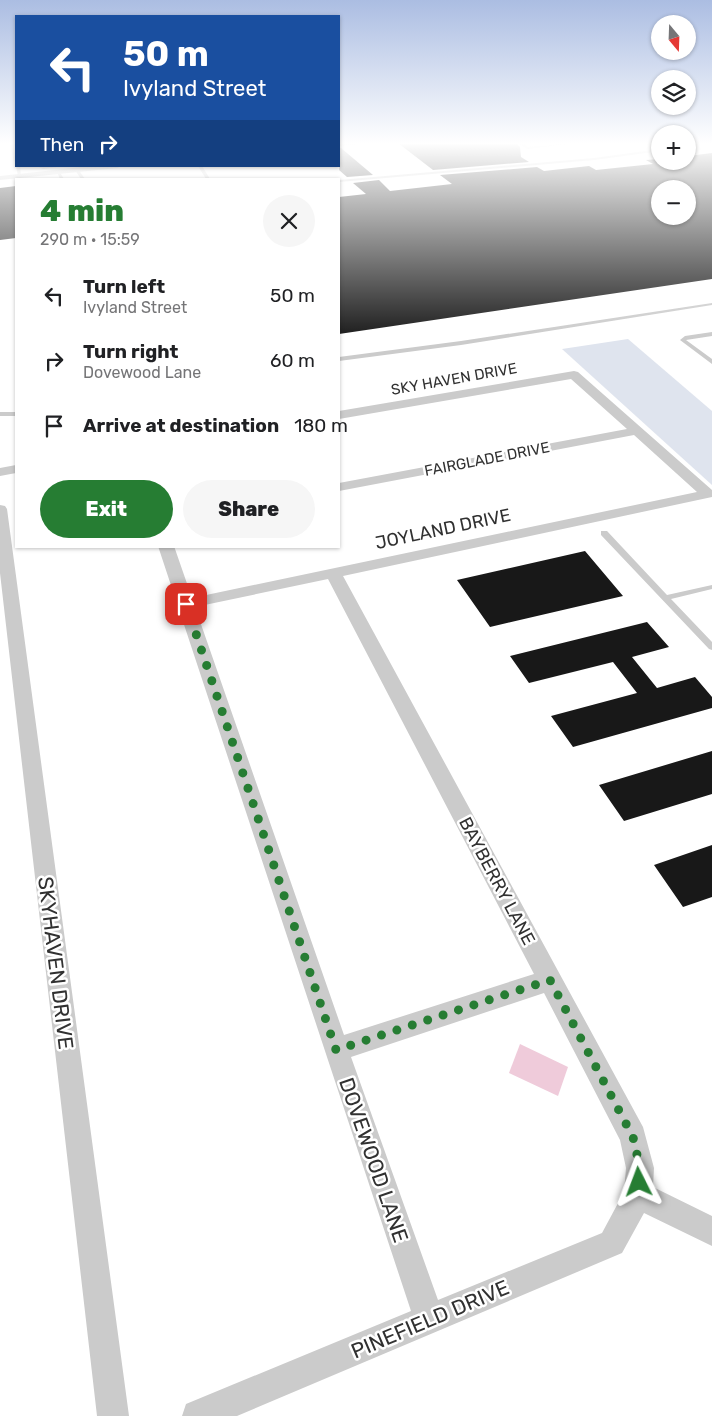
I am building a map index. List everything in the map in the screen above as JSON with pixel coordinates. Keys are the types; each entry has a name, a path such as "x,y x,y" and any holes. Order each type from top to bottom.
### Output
{"street":[{"name":"SKY HAVEN DRIVE","path":"340,415 574,375"},
{"path":"574,375 708,494"},
{"name":"FAIRGLADE DRIVE","path":"340,486 636,431"},
{"path":"0,472 15,469"},
{"name":"JOYLAND DRIVE","path":"186,604 708,494"},
{"name":"SKYHAVEN DRIVE","path":"0,509 12,548 113,1416"},
{"name":"DOVEWOOD LANE","path":"167,548 429,1319"},
{"name":"BAYBERRY LANE","path":"333,573 633,1137 640,1168 638,1195"},
{"path":"336,1050 550,980"},
{"path":"638,1195 712,1231"},
{"name":"PINEFIELD DRIVE","path":"198,1416 612,1243 638,1195"}],"lane":[{"path":"340,359 462,343 712,304"},
{"path":"712,334 685,338 683,340 712,362"},
{"path":"0,414 15,414"},
{"path":"604,533 712,647"},
{"path":"665,598 712,586"}],"shaded area":[{"path":"628,339 712,411 712,485 562,349"},
{"path":"520,1044 568,1067 558,1096 509,1073"}],"building":[{"path":"0,209 15,209 15,238 0,240"},
{"path":"340,209 651,209 651,225 696,225 696,209 712,209 712,279 340,334"},
{"path":"585,551 623,596 490,627 457,580"},
{"path":"647,622 669,647 632,657 657,688 695,677 712,697 712,708 573,747 551,716 637,693 613,662 529,683 510,656"},
{"path":"712,751 712,794 624,821 599,785"},
{"path":"712,845 712,897 683,907 654,865"}],"route":[{"path":"186,604 336,1050 550,980 633,1137 640,1168 639,1182"}]}
